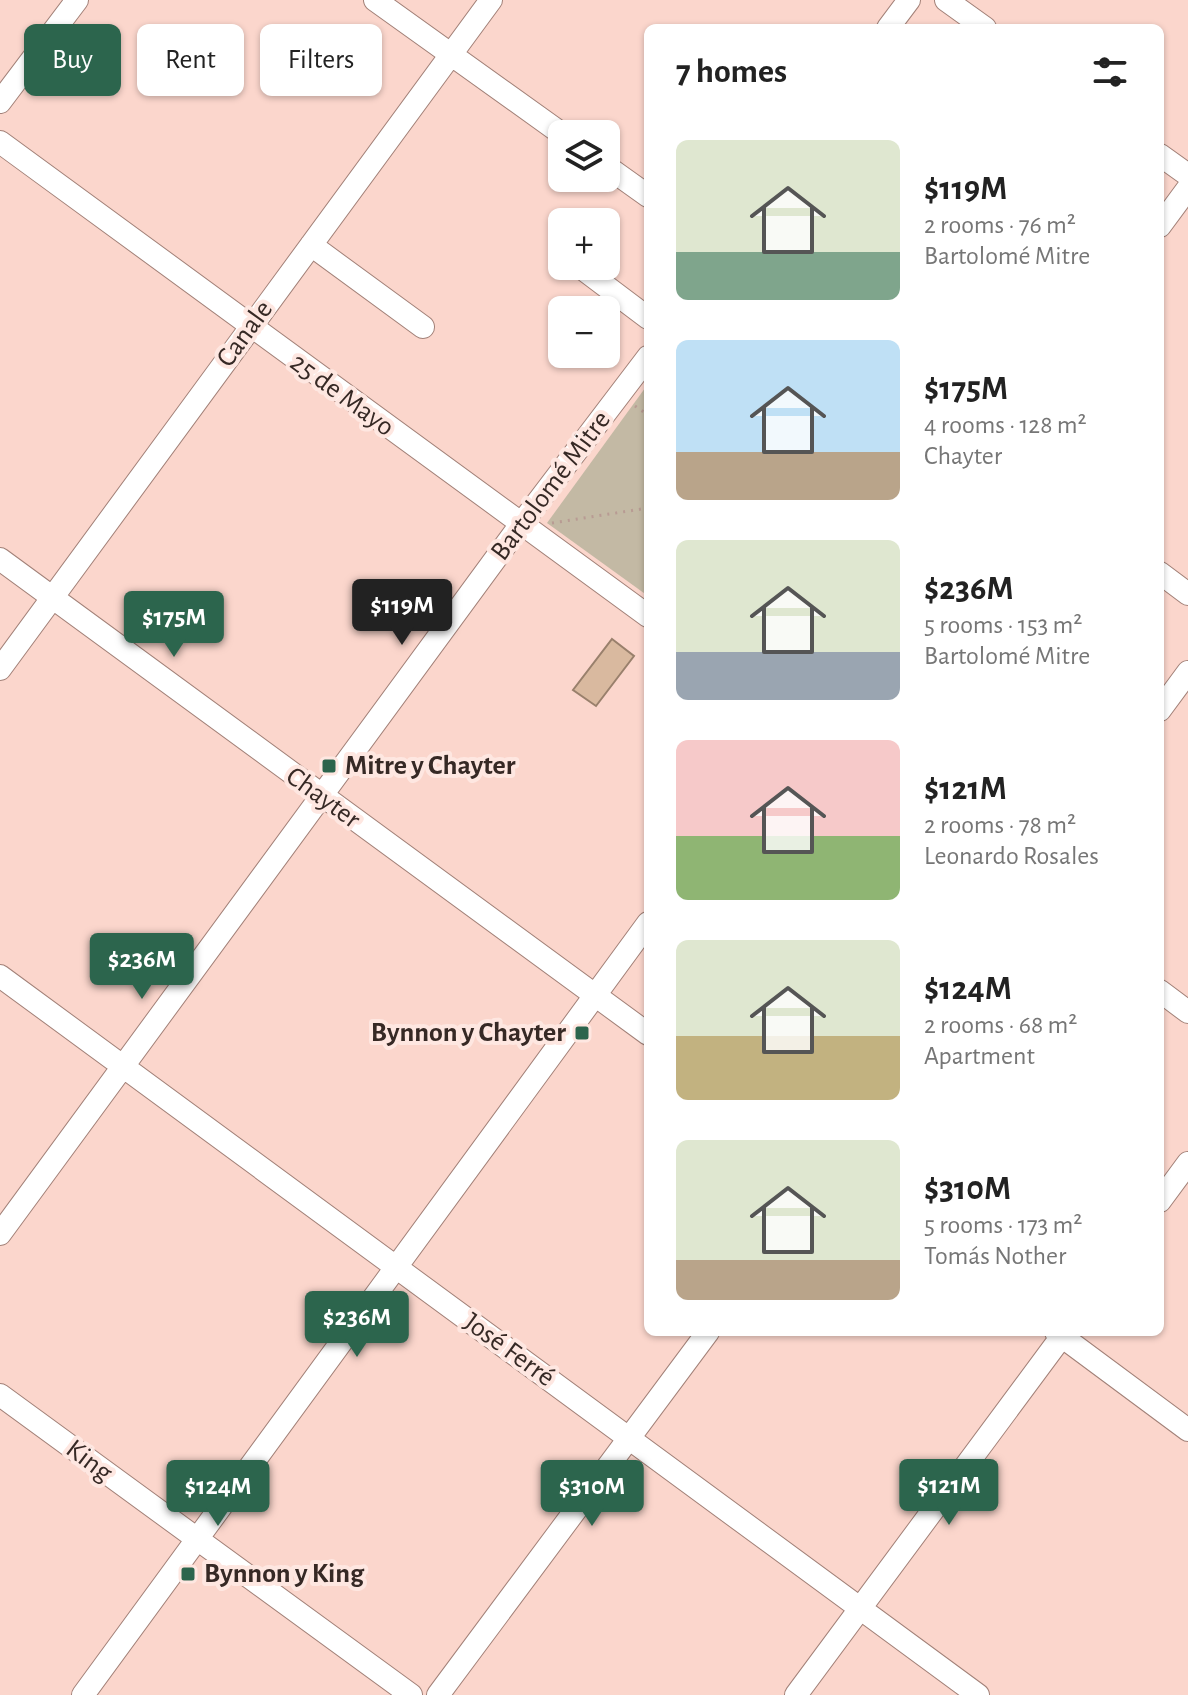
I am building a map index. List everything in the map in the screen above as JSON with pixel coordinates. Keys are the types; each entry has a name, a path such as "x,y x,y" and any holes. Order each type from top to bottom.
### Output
{"street":[{"path":"0,102 77,0"},
{"path":"375,0 548,124"},
{"name":"Canale","path":"0,669 491,0"},
{"path":"891,24 909,0"},
{"path":"946,0 979,24"},
{"name":"25 de Mayo","path":"0,142 250,328 644,613"},
{"path":"1164,158 1188,175"},
{"path":"620,176 644,193"},
{"path":"1164,221 1188,188"},
{"path":"311,245 423,327"},
{"path":"598,280 644,315"},
{"name":"Bartolomé Mitre","path":"0,1234 521,524 644,362"},
{"name":"Chayter","path":"0,559 644,1031"},
{"path":"1164,576 1188,594"},
{"path":"1164,705 1188,672"},
{"path":"83,1695 644,928"},
{"name":"José Ferré","path":"0,976 978,1695"},
{"path":"1164,994 1188,1012"},
{"path":"1164,1196 1188,1163"},
{"path":"438,1695 705,1336"},
{"path":"796,1695 1059,1336"},
{"path":"1065,1336 1188,1430"},
{"name":"King","path":"0,1395 411,1695"}],"path":[{"path":"633,404 641,394"},
{"path":"547,523 644,509"},
{"path":"547,523 555,512"},
{"path":"547,523 559,533"}],"shaded area":[{"path":"644,390 644,593 547,523"}],"building":[{"path":"612,639 634,656 596,706 573,690"}],"place":[{"name":"Mitre y Chayter","path":"329,766"},
{"name":"Bynnon y Chayter","path":"582,1033"},
{"name":"Bynnon y King","path":"188,1574"}]}
